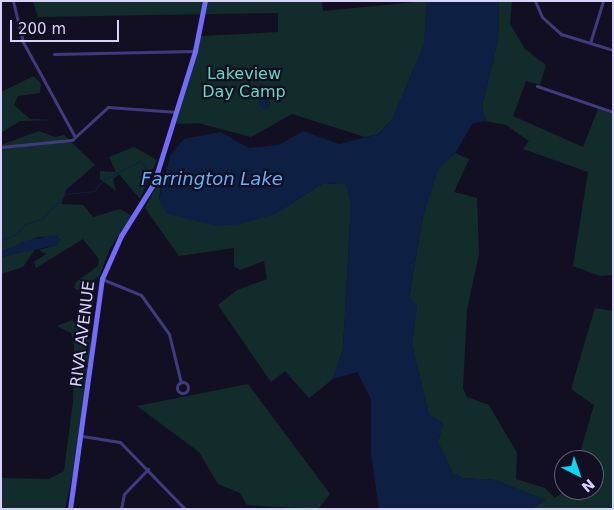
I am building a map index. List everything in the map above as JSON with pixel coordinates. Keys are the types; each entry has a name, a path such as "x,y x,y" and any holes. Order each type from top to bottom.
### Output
{"street":[{"path":"13,1 24,42 75,137"},
{"name":"RIVA AVENUE","path":"70,509 82,436 102,279 113,251 156,178 178,112 195,51 205,1"},
{"path":"535,1 550,27 613,50"},
{"path":"590,43 603,1"},
{"path":"54,54 195,51"},
{"path":"537,86 613,112"},
{"path":"1,147 68,142 108,107 178,112"},
{"path":"102,279 142,295 169,334 181,383"},
{"path":"82,436 120,442 185,509"},
{"path":"121,509 124,494 148,470"}],"green space":[{"name":"Lakeview Day Camp","path":"33,1 322,1 323,11 427,1 424,45 392,120 378,134 365,137 292,114 251,137 198,123 176,124 200,36 278,32 278,13 38,17"},
{"path":"499,1 512,1 510,24 525,49 546,65 540,85 526,81 513,116 583,147 598,109 613,114 613,275 600,276 573,266 588,172 523,149 529,141 506,125 486,121 482,106 498,40"},
{"path":"34,76 41,84 40,93 18,96 14,105 30,119 55,120 20,121 1,133 1,92"},
{"path":"39,131 55,137 64,135 95,165 66,190 61,204 83,205 93,217 120,209 132,216 110,248 100,275 80,291 74,288 76,282 98,266 99,259 83,239 36,268 34,262 46,254 39,250 53,246 58,236 38,237 1,252 1,145"},
{"path":"134,147 157,160 140,199 119,174 113,179 116,191 100,179 100,171 116,172 109,157"},
{"path":"455,153 469,159 454,192 477,198 479,254 467,310 463,388 467,397 489,405 517,453 516,479 545,488 554,497 554,500 604,500 604,450 581,450 594,405 571,389 595,308 613,311 613,509 530,509 545,500 495,480 462,478 453,473 438,442 443,423 429,415 412,344 417,306 409,298 423,216 437,170"},
{"path":"346,183 351,204 343,349 333,379 309,398 285,371 271,382 218,305 237,290 267,279 264,261 240,270 234,266 234,248 179,256 145,208 157,184 161,185 159,199 275,214 322,184"},
{"path":"36,248 23,267 1,274 1,257"},
{"path":"72,320 89,338 91,348 77,455 65,509 1,509 1,478 49,479 64,471 73,402 74,346 71,333 57,326"},
{"path":"248,384 330,494 318,509 247,505 240,493 218,484 199,452 137,406"}],"water":[{"name":"Farrington Lake","path":"427,1 499,1 498,40 482,106 486,121 473,123 455,153 438,170 423,216 409,297 417,306 412,344 429,415 443,423 438,442 453,473 462,478 495,480 545,500 530,509 379,509 371,453 371,399 357,372 333,379 343,349 351,204 346,183 322,184 275,214 241,224 218,226 167,214 159,199 170,156 184,139 220,132 249,148 279,145 303,131 339,144 379,134 392,120 424,45"},
{"path":"264,97 270,103 264,109 258,103"},
{"path":"55,235 61,240 57,245 1,257 1,252 25,241"}],"waterway":[{"path":"1,240 15,235 25,224 42,219 65,194 94,191 103,180 140,161 153,177"},
{"path":"157,178 163,181"}]}
